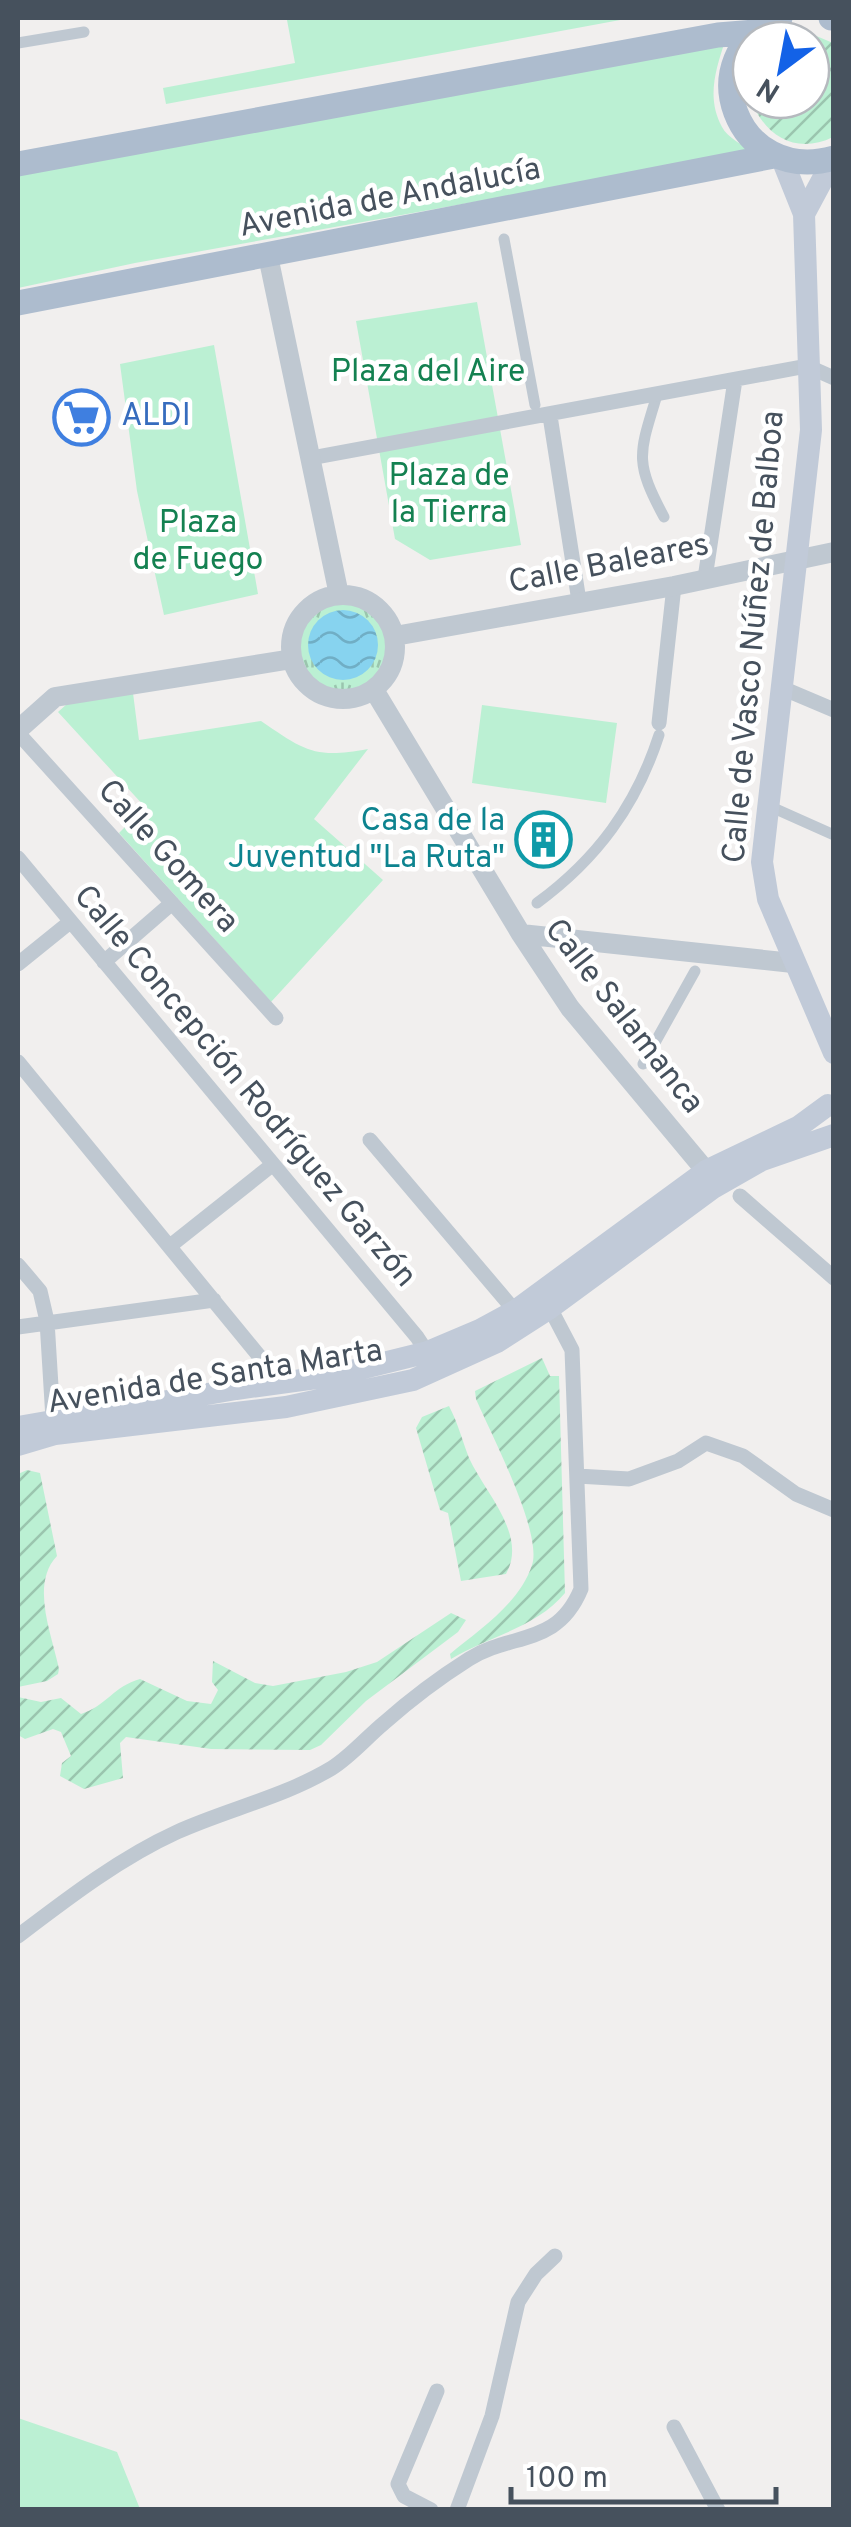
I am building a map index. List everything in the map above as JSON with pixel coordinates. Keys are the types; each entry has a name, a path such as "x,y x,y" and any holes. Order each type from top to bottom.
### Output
{"main road":[{"path":"18,164 731,34"},
{"path":"738,120 756,145 778,158"},
{"name":"Avenida de Andalucía","path":"18,303 778,158 808,163 834,158"},
{"name":"Calle de Vasco Núñez de Balboa","path":"778,158 804,214 811,430 762,862 768,900 834,1052"},
{"name":"Calle de Vasco Núñez de Balboa","path":"804,214 834,158"},
{"path":"831,1097 828,1120 834,1134"},
{"name":"Avenida de Santa Marta","path":"433,1361 515,1310 706,1171 798,1128 831,1097"},
{"name":"Avenida de Santa Marta","path":"18,1427 54,1426 284,1395 331,1376 433,1361 497,1342 550,1308 713,1188 762,1160 834,1134"},
{"name":"Avenida de Santa Marta","path":"18,1444 54,1426"}],"street":[{"path":"18,43 84,32"},
{"path":"504,239 535,405"},
{"path":"268,256 339,595"},
{"path":"311,458 808,366 834,378"},
{"path":"705,578 735,380"},
{"path":"657,395 641,447 644,482 664,518"},
{"path":"550,416 579,601"},
{"name":"Calle Baleares","path":"394,636 674,586 834,552"},
{"path":"537,903 574,876 617,824 648,767 659,729 674,586"},
{"path":"339,595 354,596 380,610 394,636 393,666 374,690 358,698 342,700 310,688 292,659 294,629 301,616 312,606 339,595"},
{"path":"18,731 55,697 292,659"},
{"path":"782,688 834,710"},
{"name":"Calle Salamanca","path":"374,690 520,934 570,1008 706,1171"},
{"name":"Calle Gomera","path":"18,731 276,1018"},
{"path":"768,806 834,835"},
{"name":"Calle Concepción Rodríguez Garzón","path":"18,858 433,1361"},
{"path":"104,962 172,903"},
{"path":"18,964 70,922"},
{"path":"520,934 793,963"},
{"path":"643,1064 695,971"},
{"path":"18,1062 214,1300 284,1395"},
{"path":"370,1140 515,1310"},
{"path":"170,1246 272,1164"},
{"path":"740,1196 834,1278"},
{"path":"18,1264 40,1291 54,1426"},
{"path":"18,1326 214,1300"},
{"path":"18,1936 146,1848 333,1767 410,1700 474,1656 506,1643 536,1637 574,1604 581,1589 572,1350 550,1308"},
{"path":"577,1476 629,1479 678,1460 706,1442 744,1456 796,1494 834,1510"},
{"path":"457,2510 492,2416 518,2302 526,2285 555,2256"},
{"path":"431,2510 404,2496 398,2484 437,2391"},
{"path":"674,2427 718,2510"}],"green space":[{"path":"631,18 166,104 163,88 295,63 287,20"},
{"path":"725,41 716,73 714,105 724,131 752,152 135,263 18,288 18,171"},
{"path":"833,43 833,137 795,143 762,120 831,120"},
{"path":"477,302 521,545 430,560 395,539 356,321"},
{"name":"Plaza de Fuego","path":"214,345 258,594 164,615 137,491 120,364"},
{"path":"343,600 361,603 377,614 388,630 388,666 377,682 361,693 343,696 325,693 309,682 298,666 295,648 298,630 309,614 325,603"},
{"path":"133,693 139,740 261,721 311,750 335,753 368,749 314,819 383,880 271,1002 119,833 145,807 58,712 67,704"},
{"path":"482,705 617,723 606,803 472,783"},
{"path":"542,1358 550,1376 559,1376 565,1593 540,1615 451,1659 450,1654 508,1604 532,1565 530,1530 523,1507 475,1391"},
{"path":"449,1406 469,1458 508,1529 512,1544 506,1574 461,1581 448,1513 440,1510 416,1428 422,1417"},
{"path":"27,1470 40,1473 57,1556 49,1567 44,1595 59,1669 47,1681 18,1687 18,1474"},
{"path":"451,1613 466,1620 458,1632 366,1701 321,1745 310,1750 211,1749 126,1737 120,1743 123,1778 84,1789 60,1776 62,1763 71,1756 61,1732 53,1729 25,1739 18,1735 18,1697 41,1702 61,1698 81,1714 140,1679 187,1701 211,1704 218,1690 212,1682 213,1661 255,1683 273,1686 346,1672 377,1662"},
{"path":"18,2418 117,2452 140,2509 18,2509"}],"water":[{"path":"343,610 357,612 368,620 376,631 376,659 368,670 357,678 343,680 329,678 318,670 310,659 308,645 310,631 318,620 329,612"}],"place":[{"name":"ALDI","path":"82,417"},
{"name":"Casa de la Juventud \"La Ruta\"","path":"544,840"}],"park label":[{"name":"Plaza del Aire","path":"428,373"},
{"name":"Plaza de la Tierra","path":"449,496"}]}
